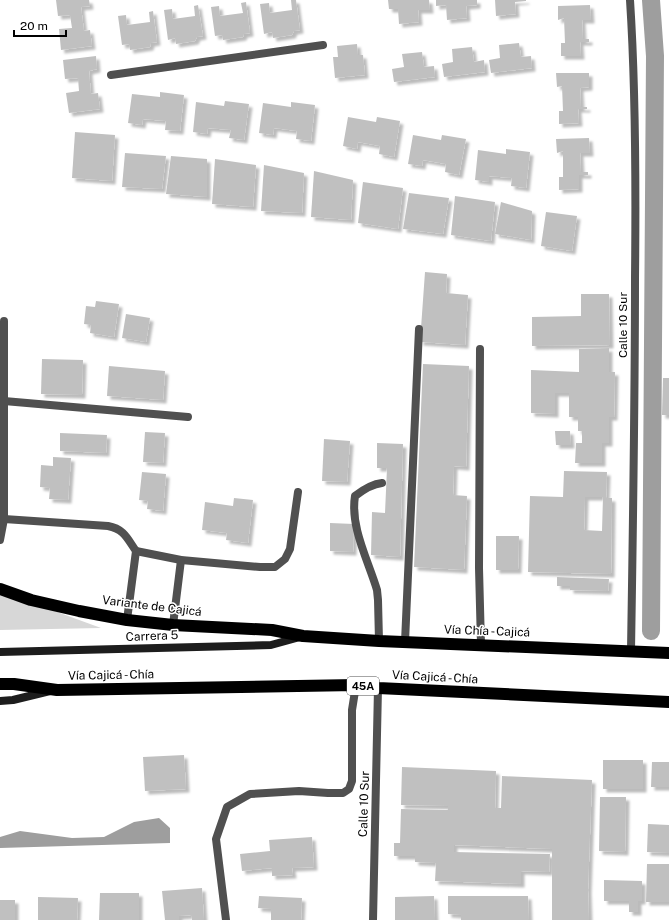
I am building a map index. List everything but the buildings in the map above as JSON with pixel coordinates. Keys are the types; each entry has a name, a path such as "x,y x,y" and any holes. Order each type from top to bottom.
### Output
{"highway":[{"name":"Variante de Cajicá","path":"0,589 32,600 127,620 173,625 272,630 303,636"},
{"name":"Vía Chía - Cajicá","path":"303,636 379,641 669,653"},
{"name":"45A","path":"0,684 14,684 57,690"},
{"name":"Vía Cajicá - Chía","path":"57,690 356,685 378,688 669,702"}],"main road":[{"name":"Carrera 5","path":"0,652 271,645 303,636"},
{"name":"45A","path":"0,701 13,700 57,690"}],"street":[{"name":"Calle 10 Sur","path":"630,0 634,50 636,221 635,414 631,651"},
{"path":"111,75 323,45"},
{"path":"0,540 4,520 4,321"},
{"path":"405,642 418,329"},
{"path":"480,349 479,568 481,645"},
{"path":"4,401 188,417"},
{"path":"379,641 377,590 356,527 354,505 356,496 360,492 375,484 382,483"},
{"path":"136,551 181,560 275,567 286,559 290,549 298,492"},
{"path":"4,520 116,528 122,531 136,551 127,620"},
{"path":"173,625 181,560"},
{"path":"226,920 216,839 227,807 250,794 299,791 335,793 350,789 352,781 352,710 356,685"},
{"name":"Calle 10 Sur","path":"373,920 378,688"}],"shaded area":[{"path":"0,591 101,628 0,630"},
{"path":"159,818 170,828 170,843 0,848 0,837 20,831 72,838 104,837 134,822"}],"waterway":[{"path":"651,0 655,56 651,631"}]}
